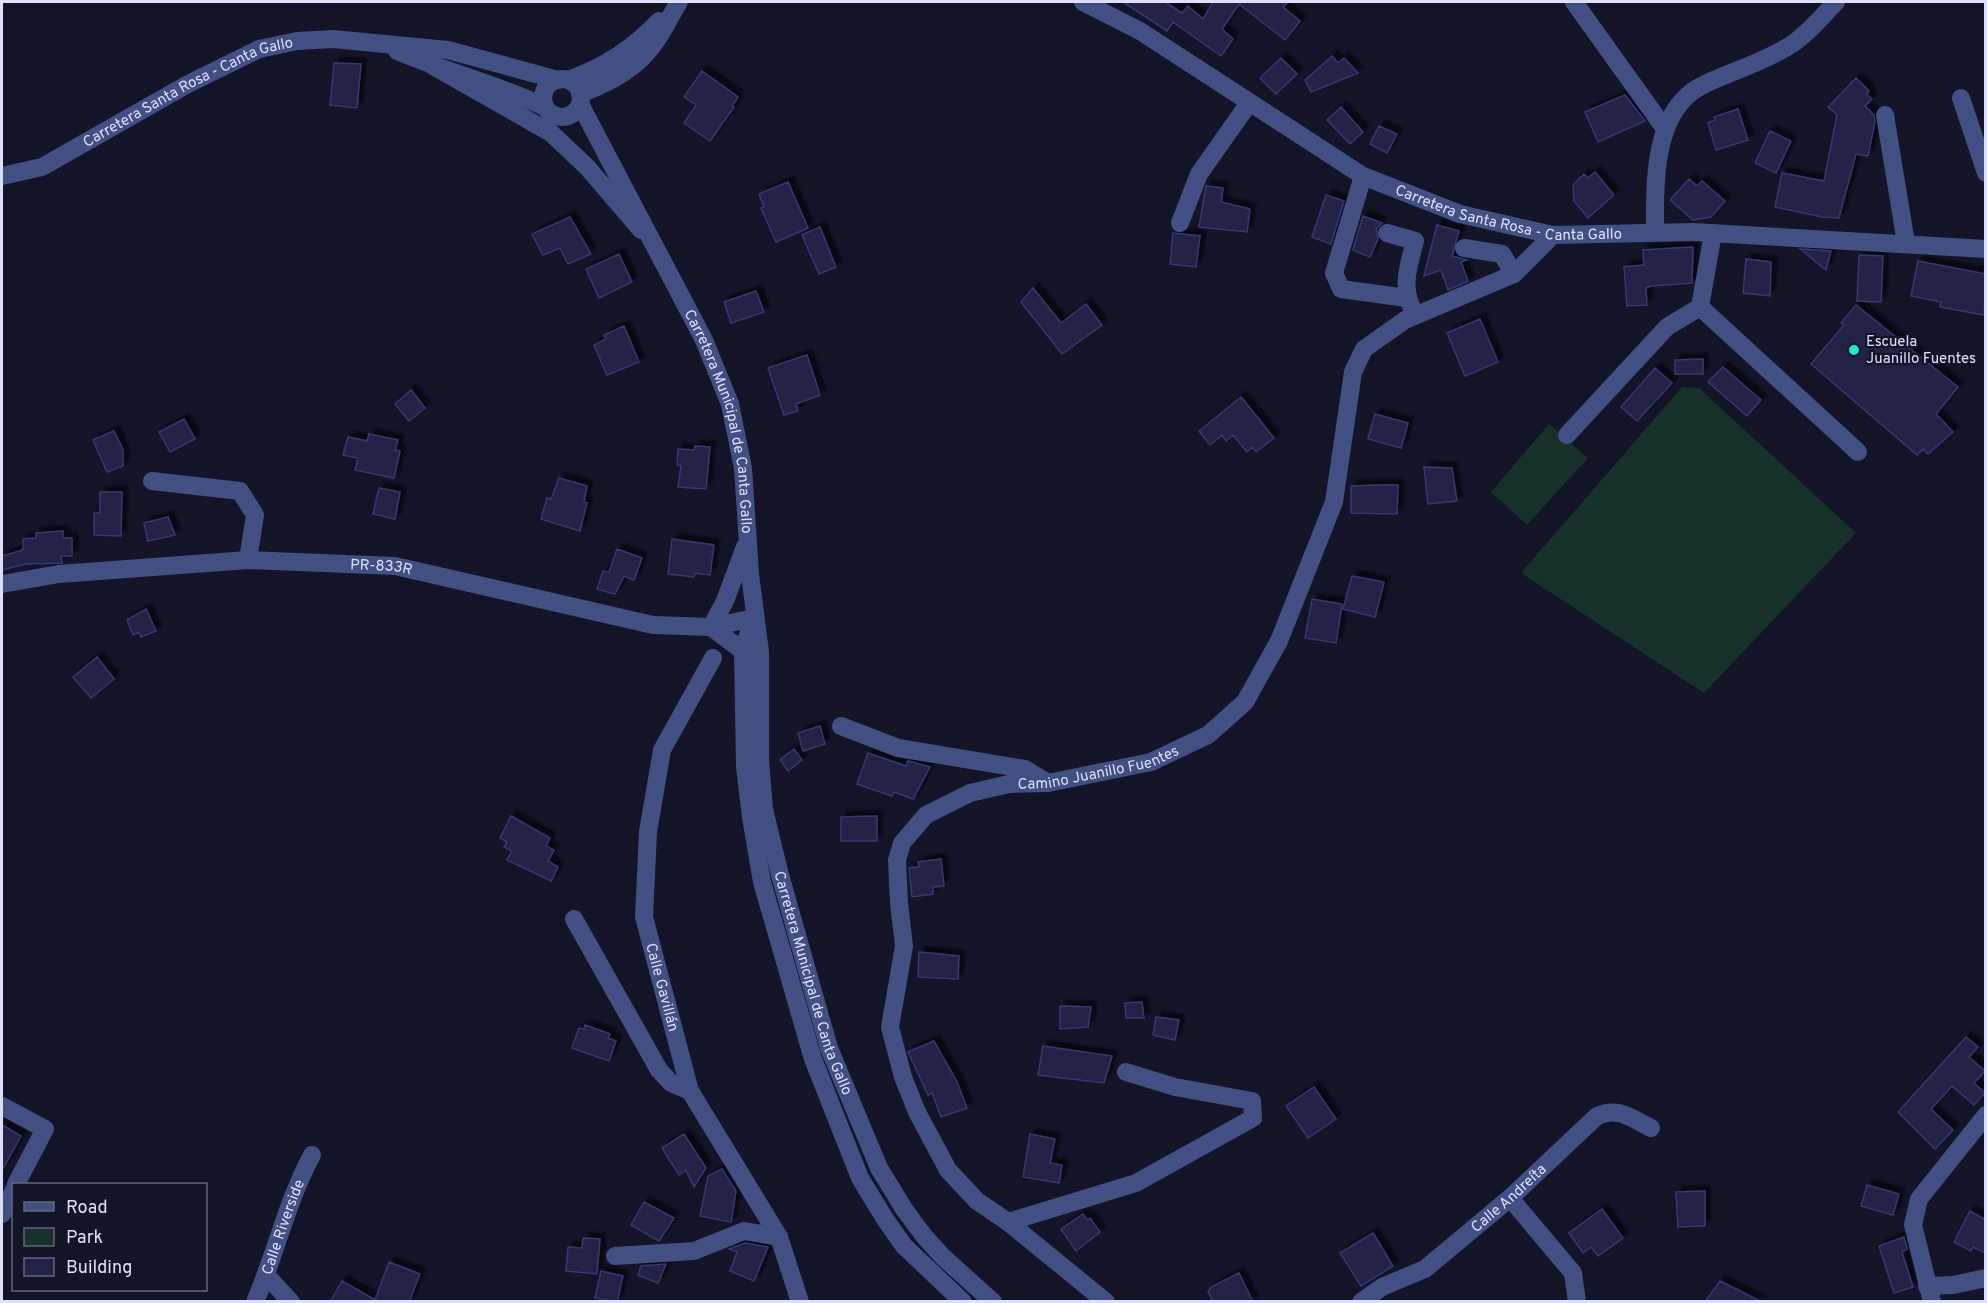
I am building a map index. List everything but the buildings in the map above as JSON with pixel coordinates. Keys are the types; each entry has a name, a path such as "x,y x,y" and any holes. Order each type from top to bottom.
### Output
{"street":[{"name":"Carretera Santa Rosa - Canta Gallo","path":"1083,2 1106,7 1248,103 1363,176 1460,214 1553,235 1713,233 1986,249"},
{"path":"1574,2 1665,129"},
{"path":"1655,232 1655,184 1665,129 1680,102 1699,88 1790,45 1836,2"},
{"path":"677,5 657,39 636,65 580,99 574,112 566,117 548,110 543,97 546,88 607,64 630,50 677,5"},
{"name":"Carretera Santa Rosa - Canta Gallo","path":"2,176 42,167 188,84 259,49 297,41 333,39 448,50 563,80"},
{"name":"Carretera Santa Rosa - Canta Gallo","path":"382,45 433,66 480,79 548,110"},
{"name":"Carretera Municipal de Canta Gallo","path":"433,66 551,133 602,183"},
{"path":"563,80 576,86 580,99"},
{"path":"1961,98 1986,173"},
{"name":"Carretera Municipal de Canta Gallo","path":"580,99 641,217 647,235 704,340 729,404 743,468 754,618 760,652 760,760 764,809 780,875 829,1048 879,1168 904,1209 943,1257 993,1302"},
{"path":"1180,223 1199,174 1248,103"},
{"name":"Carretera Municipal de Canta Gallo","path":"548,110 576,144 620,207 647,235"},
{"path":"1885,115 1906,243"},
{"path":"1363,176 1334,273 1341,289 1407,298"},
{"path":"1387,233 1415,242 1406,276 1407,298 1416,315"},
{"path":"1567,435 1667,327 1700,307 1713,233"},
{"name":"Camino Juanillo Fuentes","path":"1106,1302 1008,1222 977,1201 948,1170 917,1112 903,1077 890,1027 904,946 897,860 902,843 926,815 970,793 1009,784 1048,783 1151,762 1208,735 1245,702 1279,641 1334,502 1353,372 1364,348 1416,315 1514,274 1553,235"},
{"path":"1464,248 1502,254 1514,274"},
{"path":"1700,307 1858,452"},
{"path":"152,482 240,491 255,515 248,560"},
{"path":"743,651 711,627 725,601 747,540"},
{"name":"PR-833R","path":"2,584 59,574 248,560 395,566 653,625 711,627 754,618"},
{"name":"Carretera Municipal de Canta Gallo","path":"754,618 743,651 745,767 762,882 813,1059 860,1178 885,1219 904,1246 963,1302"},
{"name":"Calle Gavillán","path":"713,658 662,750 648,832 644,916 690,1091 779,1237 800,1302"},
{"path":"841,726 898,748 1025,770 1048,783"},
{"path":"574,919 659,1070 671,1083 690,1091"},
{"path":"1008,1222 1136,1183 1253,1118 1252,1101 1175,1087 1126,1072"},
{"path":"2,1106 45,1129 17,1183"},
{"name":"Calle Andreíta","path":"1361,1302 1382,1287 1425,1269 1510,1198 1597,1116 1609,1111 1618,1112 1651,1128"},
{"path":"1986,1115 1919,1199 1913,1225 1930,1294 1953,1284 1986,1278"},
{"name":"Calle Riverside","path":"255,1302 297,1183 312,1155"},
{"path":"2,1214 12,1194"},
{"path":"1510,1198 1573,1273 1577,1302"},
{"path":"615,1256 694,1251 744,1231 779,1237"},
{"path":"266,1275 291,1302"}],"green space":[{"path":"1682,387 1699,388 1856,533 1704,693 1521,573"},
{"path":"1549,424 1588,458 1527,525 1491,492"}],"place":[{"name":"Escuela Juanillo Fuentes","path":"1854,350"}]}
